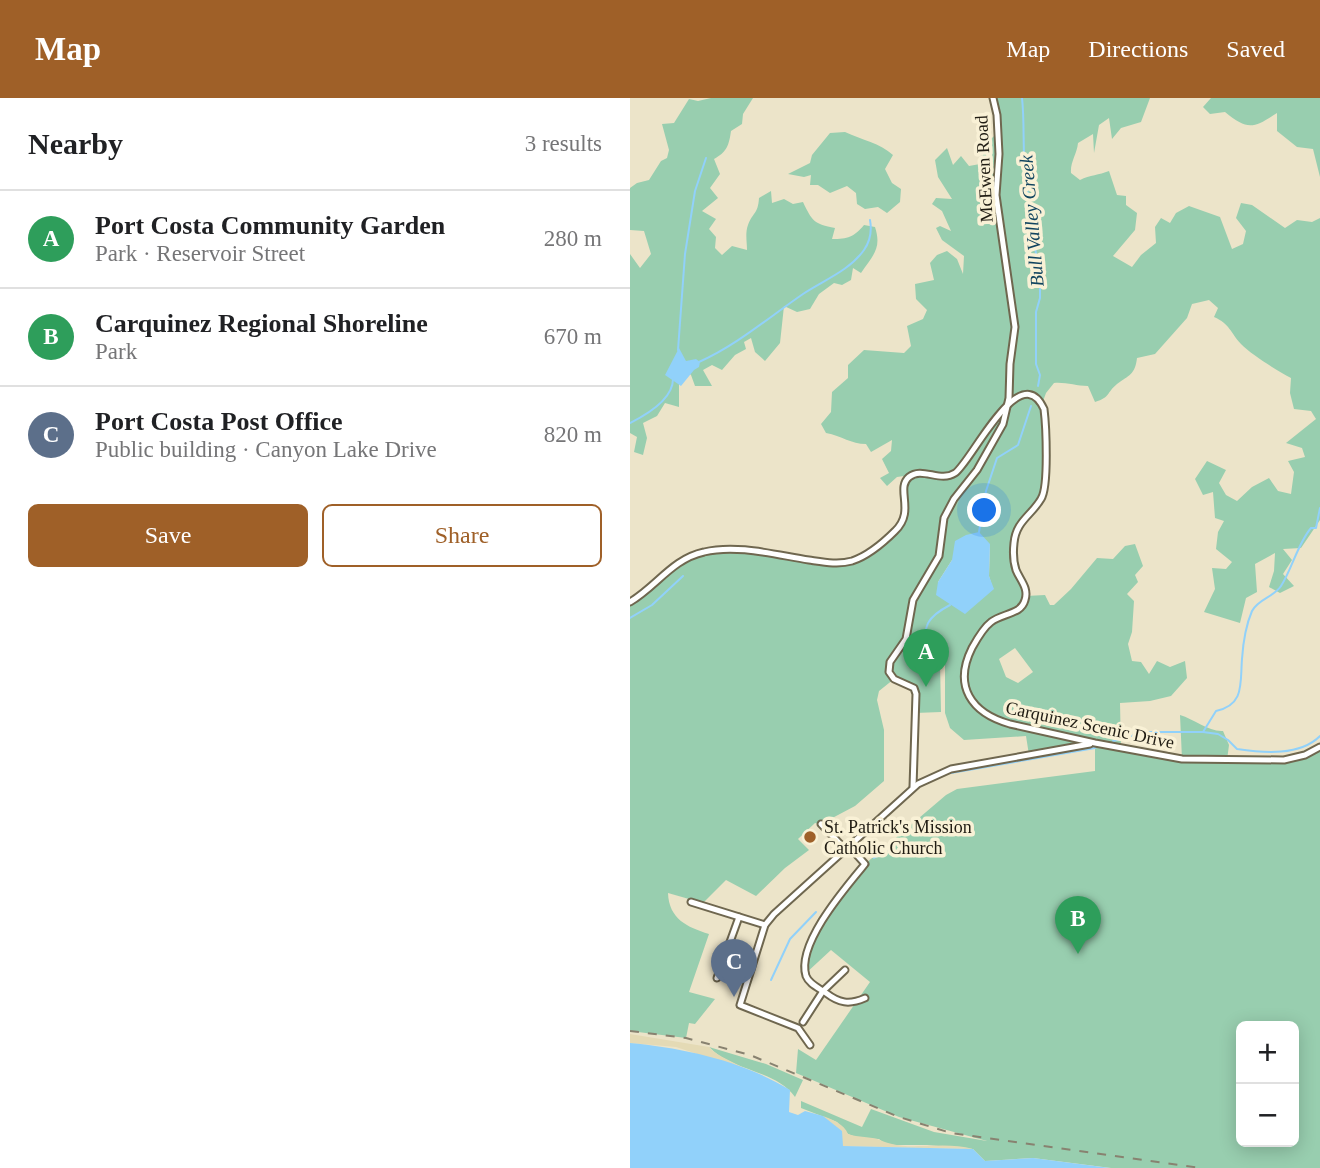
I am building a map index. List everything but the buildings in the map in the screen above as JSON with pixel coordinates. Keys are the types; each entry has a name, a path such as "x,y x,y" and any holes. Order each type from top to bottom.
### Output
{"street":[{"name":"McEwen Road","path":"913,787 916,694 914,688 894,679 889,672 890,662 906,639 913,600 939,555 944,518 954,499 978,470 1003,424 1007,405 1015,327 996,195 999,154 997,115 993,98"},
{"name":"Carquinez Scenic Drive","path":"1007,405 1025,394 1037,398 1044,409 1045,491 1021,521 1015,535 1015,567 1025,587 1025,600 1018,610 994,620 982,631 966,661 965,687 976,707 996,720 1164,757 1284,760 1305,755 1320,747"},
{"path":"630,602 678,562 705,551 734,550 835,563 859,557 883,541 901,524 906,512 904,487 907,478 916,474 943,477 956,473 1007,405"},
{"path":"810,1045 798,1028 740,1006 765,925 774,914 913,787 951,769 1095,743"},
{"path":"821,824 865,864 828,911 814,936 805,959 806,977 835,1001 854,1003 865,999"},
{"path":"691,902 765,925"},
{"path":"717,978 739,917"},
{"path":"803,1022 823,991 845,970"}],"green space":[{"path":"711,98 753,98 743,114 742,124 731,131 727,148 714,159 720,174 710,188 718,198 702,211 716,219 709,229 716,237 715,248 722,255 732,246 747,250 748,225 759,198 771,191 772,203 784,199 793,204 803,202 814,221 835,228 832,239 850,236 864,225 875,227 877,246 861,273 853,268 851,280 842,285 834,283 819,294 810,309 797,312 784,306 780,343 765,361 755,352 751,338 744,342 746,349 735,355 722,370 712,365 703,370 712,386 695,386 691,375 679,363 679,407 665,403 657,416 643,423 647,438 643,455 634,452 637,437 630,433 630,254 640,268 651,254 644,231 630,230 630,188 649,180 661,161 667,158 669,150 662,124 674,123 689,99 698,101"},
{"path":"993,98 1150,98 1141,122 1121,128 1112,139 1109,118 1099,125 1094,153 1093,134 1078,143 1071,169 1071,173 1080,180 1109,171 1117,195 1126,196 1126,205 1137,213 1135,230 1113,256 1132,267 1141,255 1156,243 1155,227 1161,218 1170,223 1176,213 1189,206 1220,217 1232,249 1243,244 1246,231 1236,218 1241,203 1252,205 1285,228 1297,220 1312,222 1320,218 1320,520 1301,548 1283,549 1292,560 1283,574 1294,586 1280,593 1269,587 1274,571 1275,553 1255,564 1257,592 1246,598 1240,623 1204,612 1215,589 1212,568 1226,569 1232,562 1216,549 1218,532 1224,521 1215,518 1213,492 1203,495 1195,479 1207,461 1226,470 1219,483 1226,495 1237,501 1252,487 1269,478 1278,491 1291,494 1294,472 1288,461 1305,457 1302,448 1286,443 1316,419 1311,411 1294,409 1290,393 1291,378 1241,344 1227,325 1214,317 1218,308 1209,300 1192,304 1187,318 1155,354 1137,358 1131,374 1104,398 1095,402 1088,386 1063,383 1054,383 1046,393 1042,404 1045,491 1018,525 1013,554 1026,596 1045,595 1050,605 1054,605 1097,558 1113,559 1125,546 1135,544 1143,566 1135,575 1138,582 1127,594 1134,601 1132,632 1128,644 1132,661 1141,662 1149,674 1157,661 1170,667 1185,661 1187,678 1171,696 1120,703 1121,749 1182,759 1180,715 1223,731 1229,745 1227,760 1288,760 1320,747 1320,1168 1111,1168 1033,1158 985,1161 973,1149 885,1144 879,1139 859,1138 848,1134 837,1122 801,1108 801,1101 862,1127 871,1109 934,1132 987,1141 899,1117 796,1073 798,1049 816,1060 870,982 831,950 805,974 805,959 814,936 865,864 946,795 957,789 1095,771 1095,744 1029,755 1026,736 964,740 950,728 945,713 945,661 940,662 941,712 915,713 914,688 894,679 879,691 877,700 884,730 884,781 855,806 821,824 815,823 798,839 809,850 785,868 756,896 726,880 703,903 668,893 672,909 681,921 709,934 689,992 715,999 695,1024 689,1023 686,1038 630,1031 630,602 663,574 696,554 724,549 845,562 865,554 901,524 904,492 911,475 897,477 887,486 880,478 889,473 882,459 891,451 892,440 871,452 866,444 826,433 821,424 831,412 832,392 848,378 848,365 864,350 904,353 911,346 907,326 923,319 927,310 916,299 915,284 934,280 930,263 937,255 947,251 957,259 963,274 964,256 942,240 936,228 940,226 951,231 942,211 932,204 936,198 952,199 938,177 935,160 947,148 953,165 961,156 969,166 980,164 987,143 998,132","holes":["990,544 989,576 993,589 938,582 952,560","1015,648 1033,672 1018,683 1006,677 999,659"]},
{"path":"1211,98 1320,98 1320,177 1313,149 1297,147 1277,131 1277,113 1257,124 1245,125 1225,112 1210,114 1203,107"},
{"path":"845,132 877,145 893,155 885,169 892,183 901,189 900,202 887,213 878,207 865,209 857,204 856,193 847,186 830,193 818,185 810,185 811,175 804,177 788,174 810,163 812,155 830,133"},
{"path":"709,1047 766,1064 803,1080 795,1097 777,1081 729,1061"}],"sand":[{"path":"630,1034 709,1047 746,1070 676,1047 630,1043"},
{"path":"823,1116 838,1123 852,1135 903,1146 953,1146 973,1149 843,1146"}],"water":[{"path":"679,348 686,361 696,359 700,362 699,367 681,386 665,375"},
{"path":"979,532 990,544 989,576 994,589 965,614 936,595 938,582 952,560 955,541"},
{"path":"630,1043 671,1048 713,1058 772,1080 790,1090 789,1112 798,1115 805,1111 823,1116 842,1131 843,1146 973,1149 985,1161 1033,1158 1110,1168 630,1168"}],"waterway":[{"name":"Bull Valley Creek","path":"1022,98 1025,169 1040,285 1036,312 1036,364 1040,375 1038,386"},
{"path":"678,350 685,254 695,191 706,158"},
{"path":"699,362 739,339 851,264 868,243 870,220"},
{"path":"630,423 664,400 673,379"},
{"name":"Bull Valley Creek","path":"979,532 986,491 997,458 1018,445 1031,406"},
{"path":"1203,732 1216,711 1232,704 1236,698 1241,684 1245,635 1252,611 1281,586 1306,534 1311,528 1316,528 1320,508"},
{"path":"630,618 652,605 683,576"},
{"name":"Bull Valley Creek","path":"927,651 925,635 928,623 950,605"},
{"path":"1113,741 1145,732 1203,732 1218,734 1237,749 1281,752 1302,747 1320,736"},
{"path":"951,773 1095,748"},
{"name":"Bull Valley Creek","path":"874,858 893,846"},
{"name":"Bull Valley Creek","path":"771,980 790,939 816,912"}],"railway":[{"path":"630,1031 686,1038 750,1055 899,1117 951,1133 1201,1168"}],"place":[{"name":"Port Costa Community Garden","path":"926,687"},
{"name":"St. Patrick's Mission Catholic Church","path":"810,837"},
{"name":"Carquinez Regional Shoreline","path":"1078,954"},
{"name":"Port Costa Post Office","path":"734,997"}]}
